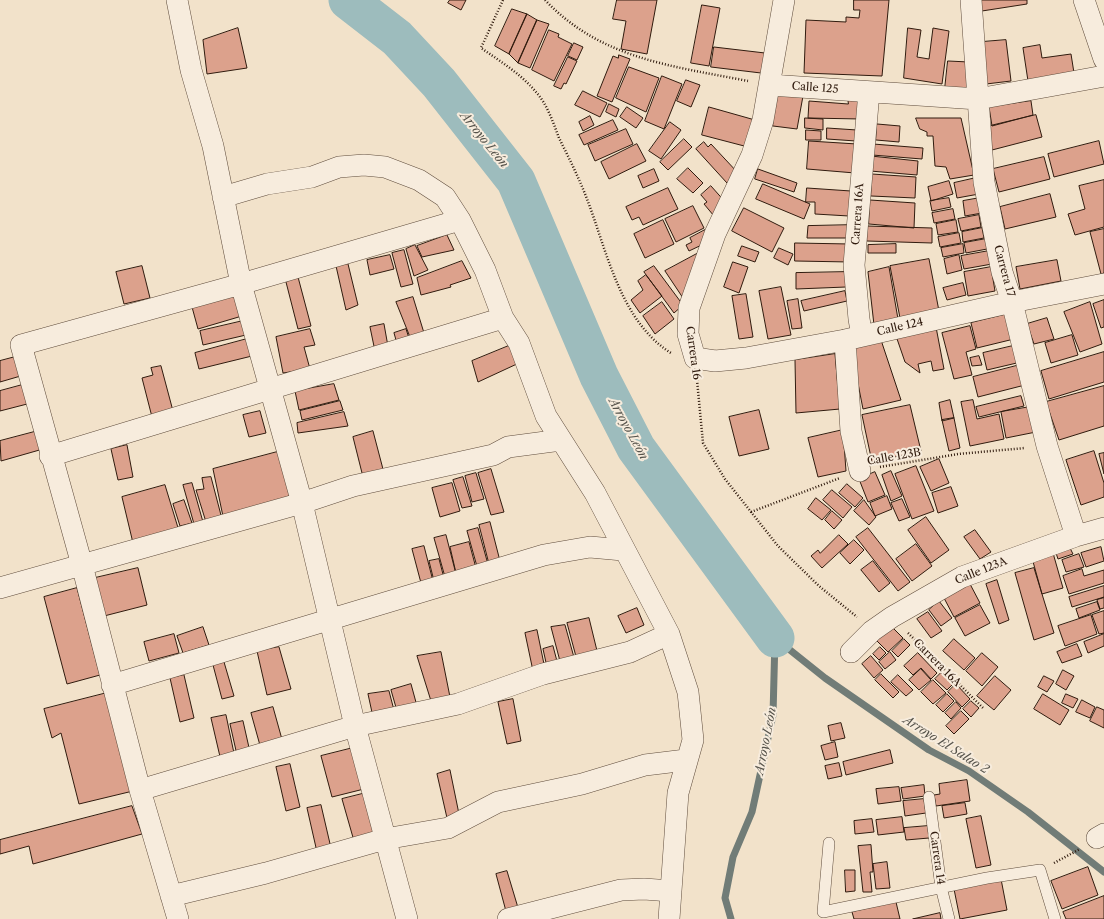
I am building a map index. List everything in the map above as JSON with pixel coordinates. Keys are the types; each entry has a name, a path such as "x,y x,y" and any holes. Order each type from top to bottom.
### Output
{"street":[{"path":"177,0 191,70 212,146 241,284 272,390 302,503 355,726 407,919"},
{"name":"Carrera 16","path":"695,358 688,334 690,308 715,234 752,155 763,120 784,0"},
{"name":"Carrera 17","path":"971,0 984,182 1002,272 1012,302 1047,446 1076,536"},
{"path":"1084,0 1104,59"},
{"name":"Calle 125","path":"770,85 978,99 1104,76"},
{"name":"Carrera 16A","path":"860,471 851,431 854,338 854,265 869,92"},
{"path":"223,197 266,184 312,177 339,167 364,165 385,167 419,180 445,197 460,220 485,270 503,318 518,343 546,416 595,493 623,550 669,634 688,692 693,740 686,760 678,793 669,919"},
{"path":"178,919 140,790 82,566 50,456 21,345 241,284 460,220"},
{"name":"Calle 124","path":"695,358 715,361 746,358 854,338 1012,302 1104,284"},
{"path":"50,456 272,390 503,318"},
{"path":"0,588 302,503 353,486 493,456 508,447 561,440"},
{"name":"Calle 123A","path":"851,652 872,631 892,617 962,577 1076,536 1104,530"},
{"path":"112,685 544,555 590,547 623,550"},
{"path":"140,790 355,726 458,704 544,674 630,652 669,634"},
{"path":"171,896 266,873 385,839 448,828 498,802 582,784 645,765 686,760"},
{"path":"508,919 621,890 644,889 671,891"}],"lane":[{"name":"Carrera 14","path":"929,797 941,887 949,919"},
{"path":"829,843 823,912 842,914 941,887 1040,870 1055,919"}],"path":[{"path":"503,0 481,48 523,79 537,92 548,112 587,198 611,273 633,312 660,346 676,355 695,358"},
{"path":"545,0 554,10 590,37 639,58 770,85"},
{"name":"Carrera 16","path":"695,358 703,443 725,478 778,546 819,586 872,631"},
{"name":"Calle 123B","path":"751,512 860,471 958,454 1047,446"},
{"name":"Carrera 16A","path":"892,617 983,708"}],"building":[{"path":"450,0 466,0 461,10 448,3"},
{"path":"617,0 657,0 647,54 621,49 626,21 613,19"},
{"path":"854,0 889,0 882,76 804,73 806,20 846,22 846,17 859,18 860,10 854,10"},
{"path":"981,0 1027,0 1027,4 982,11"},
{"path":"702,5 720,8 709,66 691,63"},
{"path":"512,9 527,14 509,54 495,46"},
{"path":"527,14 537,20 518,63 509,54"},
{"path":"537,20 549,24 530,68 518,63"},
{"path":"238,28 247,68 207,74 203,40"},
{"path":"908,28 921,30 917,57 929,59 933,28 949,31 942,84 904,78"},
{"path":"549,30 559,34 558,37 572,44 554,81 532,70"},
{"path":"1006,40 1011,81 986,84 982,42"},
{"path":"574,43 583,47 577,60 568,56"},
{"path":"1040,45 1042,58 1071,54 1074,73 1028,81 1023,48"},
{"path":"714,47 765,53 761,73 711,67"},
{"path":"619,55 630,59 612,102 597,96 613,56 618,58"},
{"path":"568,57 577,61 566,84 564,83 561,89 554,86"},
{"path":"948,61 969,62 969,91 945,89"},
{"path":"629,67 659,78 646,112 616,98"},
{"path":"662,76 682,84 664,129 645,121"},
{"path":"686,80 700,85 691,107 677,101"},
{"path":"583,91 607,103 600,117 575,105"},
{"path":"776,92 803,96 797,129 773,126"},
{"path":"848,97 863,97 861,119 808,118 809,101 848,104"},
{"path":"1031,101 1033,115 992,126 989,107"},
{"path":"609,104 619,109 616,117 606,112"},
{"path":"627,107 643,118 636,128 620,117"},
{"path":"709,107 755,120 748,147 702,135"},
{"path":"1036,115 1042,137 992,150 986,127"},
{"path":"590,116 594,125 583,131 579,122"},
{"path":"805,118 823,119 823,130 805,128"},
{"path":"916,118 961,118 974,175 950,179 946,167 935,166 933,136 927,136 927,132 920,129"},
{"path":"613,120 618,130 584,145 579,135"},
{"path":"670,122 681,130 661,159 649,151"},
{"path":"877,124 900,126 899,142 876,140"},
{"path":"827,128 857,130 856,141 827,139"},
{"path":"626,129 633,144 595,161 588,145"},
{"path":"806,130 821,131 821,140 806,140"},
{"path":"684,139 692,147 668,170 660,162"},
{"path":"809,141 857,144 855,173 807,169"},
{"path":"1099,141 1104,164 1054,177 1048,154"},
{"path":"704,142 708,147 711,144 738,173 727,183 696,149"},
{"path":"637,144 646,161 609,179 601,162"},
{"path":"873,144 923,148 922,159 872,155"},
{"path":"871,156 918,161 917,175 870,171"},
{"path":"1044,157 1050,179 999,192 993,169"},
{"path":"688,168 703,183 693,193 677,179"},
{"path":"654,169 659,181 643,188 638,176"},
{"path":"758,169 797,183 794,192 755,179"},
{"path":"872,174 916,177 915,198 871,196"},
{"path":"976,178 979,194 957,198 954,183"},
{"path":"1104,180 1104,227 1075,235 1068,214 1085,209 1079,186"},
{"path":"949,181 953,194 931,201 928,187"},
{"path":"763,184 810,204 804,219 756,199"},
{"path":"711,186 727,204 714,216 704,204 707,202 701,195"},
{"path":"668,188 678,209 643,225 639,217 632,220 626,207"},
{"path":"807,188 851,191 849,216 815,214 815,202 806,202"},
{"path":"1050,194 1056,217 1005,229 1000,207"},
{"path":"949,198 951,207 932,211 930,201"},
{"path":"980,198 982,213 965,216 963,201"},
{"path":"870,200 915,203 914,228 869,224"},
{"path":"693,206 704,228 676,242 665,219"},
{"path":"744,208 784,228 772,252 732,231"},
{"path":"953,209 955,219 934,223 932,213"},
{"path":"979,215 981,227 961,231 958,219"},
{"path":"663,220 674,244 645,258 634,234"},
{"path":"956,220 958,232 938,235 936,224"},
{"path":"854,225 854,238 807,238 808,226"},
{"path":"867,226 932,228 932,243 867,241"},
{"path":"982,228 984,238 963,242 962,232"},
{"path":"1104,229 1104,273 1101,274 1090,232"},
{"path":"705,230 710,241 689,251 686,245 692,242 690,238"},
{"path":"959,233 961,243 940,247 938,237"},
{"path":"447,235 454,250 422,257 417,246"},
{"path":"986,239 987,249 966,253 964,243"},
{"path":"795,243 850,244 850,262 795,261"},
{"path":"896,244 896,253 868,253 868,245"},
{"path":"963,244 964,253 943,257 941,248"},
{"path":"415,245 428,270 414,276 406,249"},
{"path":"742,246 759,252 755,262 738,256"},
{"path":"779,248 793,254 788,265 774,258"},
{"path":"404,250 413,284 401,287 392,253"},
{"path":"702,251 685,301 665,271"},
{"path":"989,251 992,264 964,269 961,256"},
{"path":"390,255 394,269 370,275 367,260"},
{"path":"959,255 962,270 947,274 944,259"},
{"path":"929,259 939,311 900,318 890,266"},
{"path":"1057,260 1061,281 1020,289 1016,267"},
{"path":"462,261 471,278 450,285 451,287 421,295 417,278"},
{"path":"733,262 748,267 739,293 724,287"},
{"path":"348,264 358,305 346,310 336,266"},
{"path":"142,266 150,298 124,304 116,272"},
{"path":"654,266 683,305 674,313 644,272"},
{"path":"889,267 898,319 874,325 868,272"},
{"path":"991,267 995,291 968,296 964,272"},
{"path":"847,272 846,287 796,289 796,273"},
{"path":"646,275 662,296 640,313 631,300 643,290 638,281"},
{"path":"298,277 311,326 298,329 286,282"},
{"path":"963,283 966,295 947,300 943,288"},
{"path":"781,287 791,335 768,339 759,291"},
{"path":"845,291 847,301 804,311 801,301"},
{"path":"236,294 242,316 198,329 192,307"},
{"path":"746,294 753,337 739,339 732,296"},
{"path":"413,297 424,333 410,337 396,302"},
{"path":"798,299 802,328 792,329 787,301"},
{"path":"1104,300 1104,327 1101,328 1093,304"},
{"path":"662,302 674,319 655,334 643,316"},
{"path":"1090,302 1102,344 1080,352 1064,312"},
{"path":"1007,314 1014,339 977,348 971,323"},
{"path":"1047,318 1054,339 1034,344 1027,324"},
{"path":"243,321 246,335 203,345 200,331"},
{"path":"384,324 389,352 376,356 370,327"},
{"path":"970,326 976,349 966,352 972,375 954,379 942,333"},
{"path":"936,327 944,369 933,371 931,361 918,364 920,373 905,362 895,333"},
{"path":"310,329 315,345 304,347 310,369 283,373 276,337"},
{"path":"406,329 411,344 398,347 394,333"},
{"path":"1072,335 1078,355 1051,363 1045,343"},
{"path":"880,337 901,400 863,409 851,348"},
{"path":"247,339 252,356 199,369 195,353"},
{"path":"511,345 519,363 478,382 472,361"},
{"path":"1017,345 1021,362 987,370 983,353"},
{"path":"1104,352 1104,382 1049,399 1041,371"},
{"path":"835,354 840,409 796,413 795,360"},
{"path":"19,356 24,375 0,382 0,361"},
{"path":"979,356 982,365 972,366 970,358"},
{"path":"1020,365 1025,385 978,397 973,377"},
{"path":"161,366 173,411 152,417 142,378 153,375 151,368"},
{"path":"26,384 31,403 0,411 0,391"},
{"path":"334,384 339,400 299,410 295,391"},
{"path":"1104,386 1104,426 1059,440 1046,402"},
{"path":"1021,396 1024,406 979,417 976,407"},
{"path":"950,400 954,418 942,421 939,403"},
{"path":"973,400 977,419 999,414 1004,439 970,446 961,402"},
{"path":"340,401 343,410 302,420 300,411"},
{"path":"910,405 921,451 872,462 862,415"},
{"path":"1030,407 1036,432 1006,438 1001,412"},
{"path":"759,410 769,449 739,456 729,417"},
{"path":"260,411 266,433 249,437 243,415"},
{"path":"344,412 348,426 298,433 297,423"},
{"path":"954,418 960,448 949,451 942,420"},
{"path":"843,430 846,471 818,477 808,438"},
{"path":"38,431 43,449 1,461 0,441"},
{"path":"373,431 384,473 363,477 353,437"},
{"path":"127,445 133,477 118,480 111,449"},
{"path":"281,451 295,498 224,521 213,469"},
{"path":"1094,451 1104,483 1104,497 1081,505 1066,460"},
{"path":"1104,453 1104,474 1099,454"},
{"path":"939,459 949,483 931,491 920,467"},
{"path":"916,466 934,511 912,519 895,474"},
{"path":"491,469 504,512 491,515 478,473"},
{"path":"891,471 902,496 891,501 882,475"},
{"path":"875,472 885,495 868,502 859,479"},
{"path":"476,473 484,499 472,502 465,476"},
{"path":"211,477 222,519 206,522 196,490 204,489 202,478"},
{"path":"463,477 472,506 462,508 453,480"},
{"path":"192,483 203,522 194,524 183,485"},
{"path":"452,483 460,511 440,517 432,488"},
{"path":"847,484 863,498 855,507 839,493"},
{"path":"165,485 179,531 133,543 122,497"},
{"path":"951,487 958,506 938,513 932,493"},
{"path":"832,490 852,507 843,518 823,500"},
{"path":"887,496 892,509 875,516 870,503"},
{"path":"816,498 831,510 822,520 808,509"},
{"path":"902,499 910,517 899,521 891,503"},
{"path":"184,500 192,523 180,526 173,504"},
{"path":"864,500 876,517 869,525 854,511"},
{"path":"832,511 842,520 834,529 825,520"},
{"path":"926,517 949,550 931,563 908,530"},
{"path":"490,522 500,561 489,564 479,525"},
{"path":"478,528 489,568 478,570 467,531"},
{"path":"868,528 910,582 898,591 856,537"},
{"path":"975,530 991,552 980,559 964,537"},
{"path":"446,535 456,574 445,577 434,538"},
{"path":"839,535 848,544 822,568 811,556 818,550 820,553"},
{"path":"854,540 864,550 850,564 840,553"},
{"path":"469,542 476,568 456,573 450,547"},
{"path":"916,544 932,566 912,581 896,559"},
{"path":"424,546 433,581 421,583 412,549"},
{"path":"1101,547 1104,561 1086,567 1081,553"},
{"path":"1070,548 1073,554 1058,559 1056,553"},
{"path":"1053,553 1063,588 1042,594 1032,558"},
{"path":"1079,554 1084,567 1066,572 1062,560"},
{"path":"439,559 444,578 434,581 429,561"},
{"path":"873,561 890,583 879,592 861,570"},
{"path":"138,568 147,605 104,616 95,578"},
{"path":"1034,568 1054,633 1034,640 1015,573"},
{"path":"1082,569 1084,576 1104,570 1104,583 1069,594 1063,576"},
{"path":"997,580 1009,620 999,624 986,584"},
{"path":"970,584 980,603 954,617 944,598"},
{"path":"1104,586 1104,597 1072,607 1069,597"},
{"path":"77,588 100,675 67,684 44,597"},
{"path":"1104,598 1104,608 1100,609 1097,600"},
{"path":"939,601 952,618 941,626 929,610"},
{"path":"1097,602 1100,610 1079,618 1076,609"},
{"path":"980,605 990,623 965,636 955,618"},
{"path":"637,608 644,625 626,633 618,616"},
{"path":"1104,611 1104,633 1099,634 1092,615"},
{"path":"928,612 942,631 931,638 917,619"},
{"path":"1091,615 1097,634 1065,646 1058,626"},
{"path":"589,618 599,659 578,664 567,623"},
{"path":"565,625 575,661 561,665 551,627"},
{"path":"203,627 209,645 183,653 177,636"},
{"path":"892,627 903,638 888,652 877,641"},
{"path":"537,630 545,669 533,671 525,633"},
{"path":"174,634 179,653 149,661 144,642"},
{"path":"1104,634 1104,646 1088,653 1084,642"},
{"path":"904,639 910,645 898,657 892,651"},
{"path":"954,639 975,658 964,670 943,651"},
{"path":"1077,644 1082,656 1062,663 1057,652"},
{"path":"553,646 558,665 547,667 543,649"},
{"path":"279,647 291,689 267,695 257,651"},
{"path":"880,647 886,653 879,660 873,654"},
{"path":"441,652 450,697 431,701 417,656"},
{"path":"890,652 896,660 885,669 879,662"},
{"path":"918,653 937,673 931,679 921,668 913,675 904,666"},
{"path":"982,653 998,667 982,686 966,671"},
{"path":"871,656 883,670 874,678 862,664"},
{"path":"224,662 234,696 222,699 213,665"},
{"path":"921,669 931,680 919,690 909,680"},
{"path":"1063,670 1074,676 1066,690 1056,684"},
{"path":"941,673 953,684 947,690 935,679"},
{"path":"881,674 899,692 893,698 875,680"},
{"path":"184,675 194,718 180,722 170,678"},
{"path":"898,675 913,690 906,696 891,682"},
{"path":"995,676 1011,690 994,710 977,696"},
{"path":"1044,676 1054,681 1047,692 1038,687"},
{"path":"933,680 946,693 933,704 921,692"},
{"path":"411,684 417,706 397,711 391,690"},
{"path":"956,684 970,699 962,707 948,692"},
{"path":"389,691 395,714 373,717 368,694"},
{"path":"107,693 133,791 79,804 61,733 52,738 44,709"},
{"path":"947,694 954,701 943,712 936,705"},
{"path":"1043,694 1069,710 1060,725 1034,709"},
{"path":"1066,694 1078,699 1073,708 1062,703"},
{"path":"513,699 521,741 507,744 498,702"},
{"path":"1082,700 1095,707 1090,718 1076,712"},
{"path":"971,701 979,708 971,717 963,709"},
{"path":"956,702 961,708 951,719 945,713"},
{"path":"273,707 283,743 261,749 251,713"},
{"path":"1097,707 1104,710 1104,728 1090,721"},
{"path":"961,711 969,719 954,734 946,726"},
{"path":"226,715 235,758 221,761 211,718"},
{"path":"243,721 250,752 237,755 230,724"},
{"path":"841,723 845,738 831,741 828,726"},
{"path":"835,742 838,757 825,760 821,746"},
{"path":"353,748 364,789 332,797 321,756"},
{"path":"890,750 893,763 846,775 843,762"},
{"path":"839,763 842,776 828,779 825,766"},
{"path":"290,764 300,807 286,811 276,767"},
{"path":"450,770 459,814 447,818 437,774"},
{"path":"967,780 970,801 936,806 934,795 940,794 939,784"},
{"path":"924,785 925,796 903,799 901,788"},
{"path":"899,787 901,801 878,804 876,789"},
{"path":"366,793 376,835 354,841 342,799"},
{"path":"924,799 926,813 905,816 903,801"},
{"path":"965,803 967,814 944,818 942,806"},
{"path":"321,805 331,848 317,852 307,808"},
{"path":"132,806 142,834 33,864 29,846 0,854 0,840"},
{"path":"981,816 991,865 976,868 966,819"},
{"path":"902,817 904,832 878,835 876,820"},
{"path":"872,819 874,832 855,834 854,821"},
{"path":"928,826 929,838 906,840 904,828"},
{"path":"871,845 873,872 870,872 872,892 863,892 858,846"},
{"path":"887,862 890,888 876,889 873,864"},
{"path":"1088,867 1098,895 1062,909 1051,881"},
{"path":"845,870 855,870 855,891 846,892"},
{"path":"507,871 519,911 507,915 496,874"},
{"path":"1001,879 1007,910 960,919 954,889"},
{"path":"1104,896 1104,919 1066,919 1063,912"},
{"path":"896,902 900,919 854,919 852,912"},
{"path":"940,913 941,919 913,919"}],"waterway":[{"name":"Arroyo León","path":"348,0 397,38 439,83 516,181 599,376 636,448 775,638"},
{"name":"Arroyo El Salao 2","path":"775,638 825,678 929,750 969,771 1028,812 1104,872"},
{"name":"Arroyo León","path":"731,919 725,898 733,857 752,812 773,715 775,638"}]}
